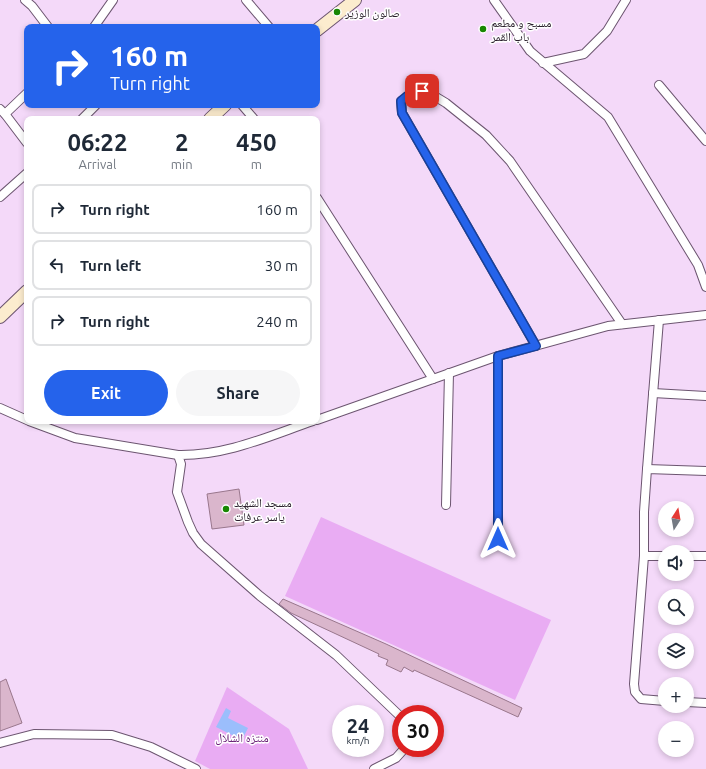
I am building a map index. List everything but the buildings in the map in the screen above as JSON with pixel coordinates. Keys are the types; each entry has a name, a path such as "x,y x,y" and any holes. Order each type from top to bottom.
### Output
{"street":[{"path":"25,0 32,6 46,24"},
{"path":"96,24 113,0"},
{"path":"246,0 266,24"},
{"path":"320,28 353,0"},
{"path":"494,0 530,51 592,102 608,118 698,265 706,287"},
{"path":"543,63 584,54 608,31 626,0"},
{"path":"660,85 706,141"},
{"path":"536,346 402,113 401,101 407,96 422,91 437,97 461,114 486,135 510,161 622,324"},
{"path":"24,95 3,112 24,139"},
{"path":"85,116 93,108"},
{"path":"213,116 222,108"},
{"path":"245,108 251,116"},
{"path":"0,197 24,176"},
{"path":"320,203 433,379"},
{"path":"0,317 24,294"},
{"path":"320,419 498,356 608,326 706,315"},
{"path":"658,700 641,699 635,692 634,684 644,556 644,512 659,320"},
{"path":"498,356 498,539"},
{"path":"446,505 449,373"},
{"path":"653,394 706,396"},
{"path":"0,408 24,419"},
{"path":"36,424 75,438 178,455 213,454 230,450 304,424"},
{"path":"178,455 181,464 178,492 188,522 193,533 201,544 260,596 336,655 392,708"},
{"path":"647,469 706,471"},
{"path":"644,556 658,556"},
{"path":"694,556 706,556"},
{"path":"694,702 706,703"},
{"path":"0,743 34,734 112,735 151,747 187,767 196,769"},
{"path":"374,769 397,757"}],"green space":[{"path":"321,517 551,620 515,700 285,596"},
{"name":"منتزه الشلال","path":"227,687 289,729 308,769 210,769 195,761"}],"water":[{"path":"226,708 231,711 228,718 248,728 242,740 216,727"}],"place":[{"name":"صالون الوزير","path":"337,12"},
{"name":"مسبح و مطعم باب القمر","path":"483,29"},
{"name":"مسجد الشهيد ياسر عرفات","path":"226,509"}],"route":[{"path":"422,91 407,96 401,101 400,107 402,113 536,346 498,356 498,539"}]}
